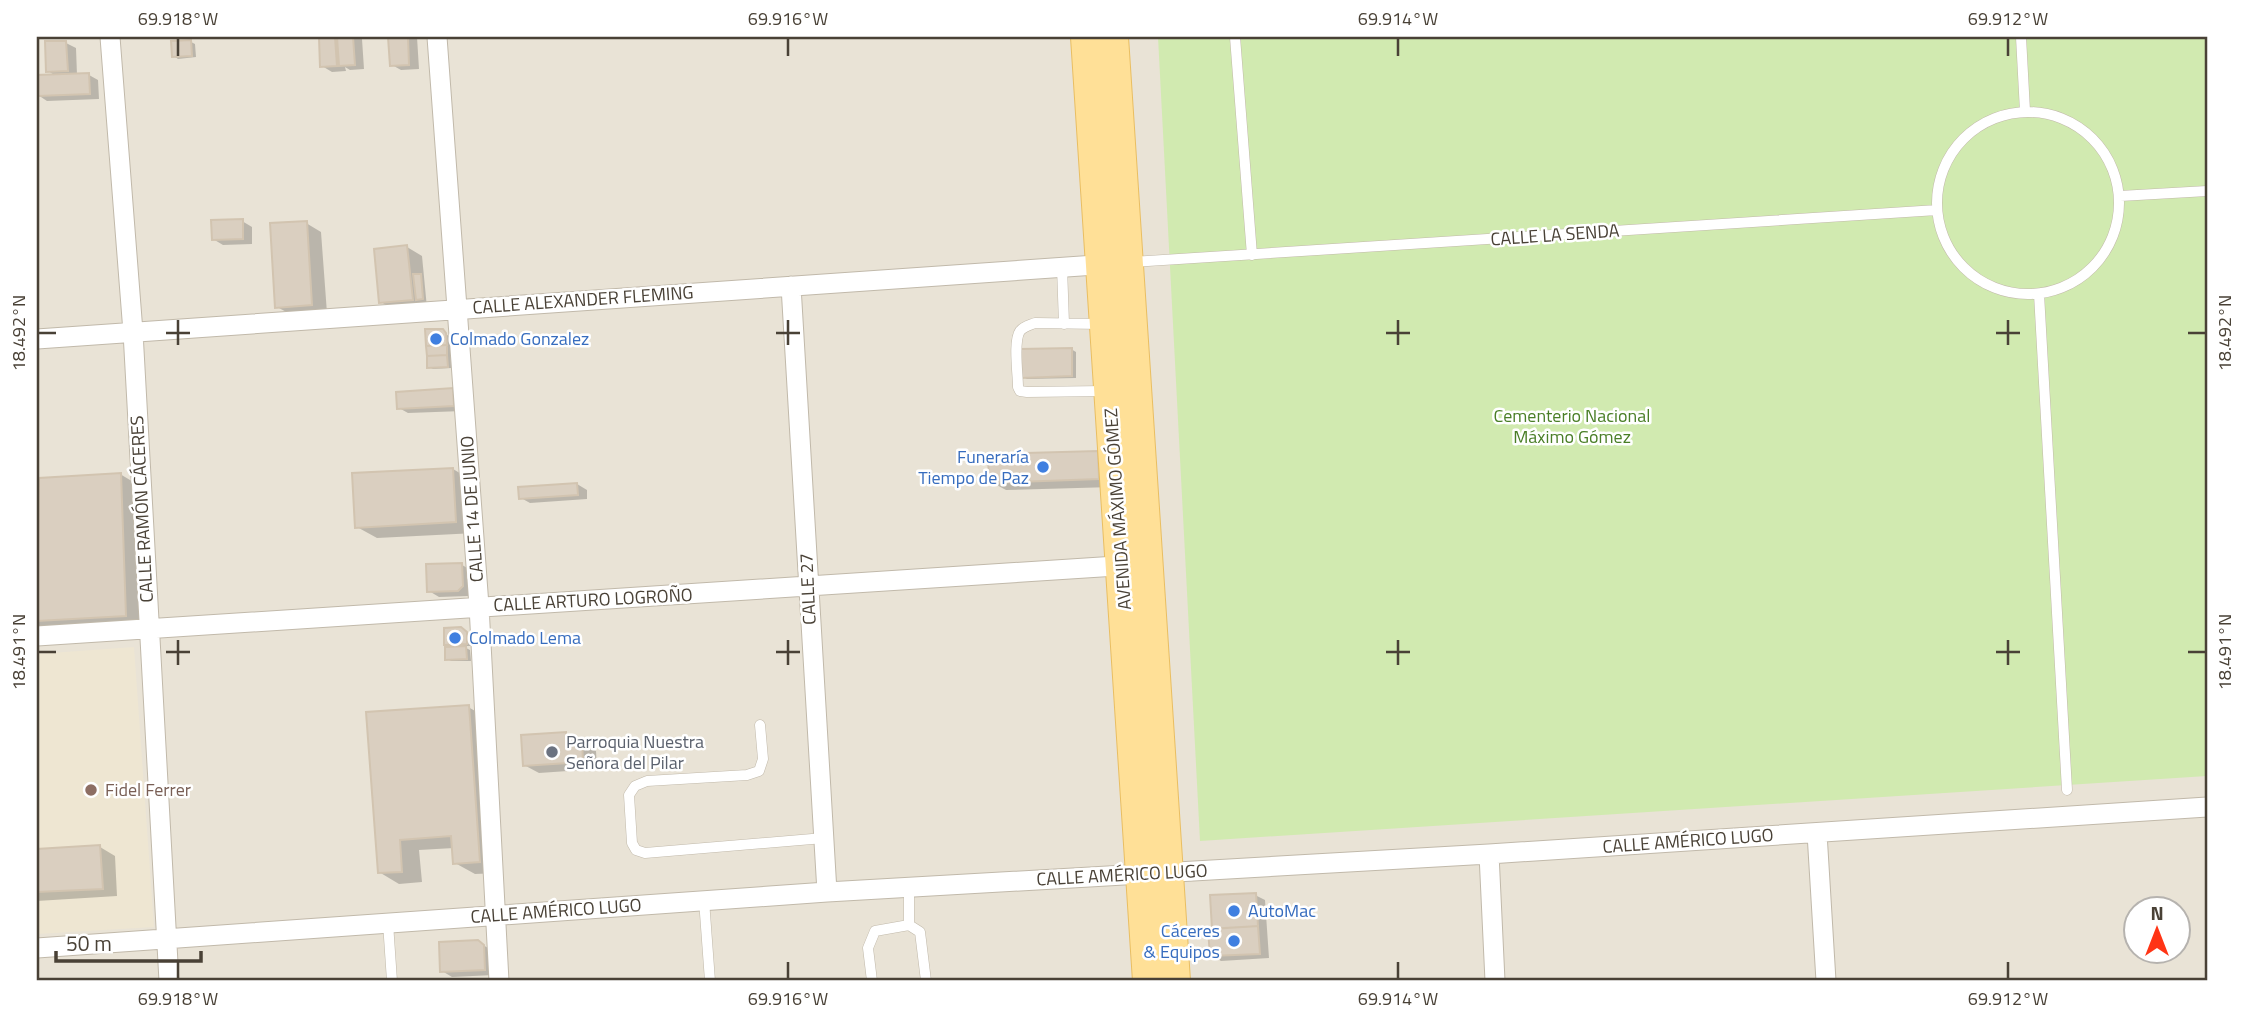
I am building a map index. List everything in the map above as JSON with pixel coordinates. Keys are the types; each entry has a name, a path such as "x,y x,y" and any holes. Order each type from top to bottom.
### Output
{"main road":[{"name":"AVENIDA MÁXIMO GÓMEZ","path":"1086,37 1115,264 1136,565 1154,873 1148,981"},
{"name":"AVENIDA MÁXIMO GÓMEZ","path":"1113,37 1115,264 1106,324 1111,391 1136,565"},
{"name":"AVENIDA MÁXIMO GÓMEZ","path":"1154,873 1175,981"}],"street":[{"name":"CALLE RAMÓN CÁCERES","path":"110,37 132,332 169,981"},
{"name":"CALLE 14 DE JUNIO","path":"437,37 479,606 499,981"},
{"name":"CALLE ALEXANDER FLEMING","path":"37,339 1115,264"},
{"name":"CALLE 27","path":"791,286 827,892"},
{"name":"CALLE ARTURO LOGROÑO","path":"37,636 1136,565"},
{"name":"CALLE AMÉRICO LUGO","path":"37,948 827,892 1489,854 2207,807"},
{"path":"1817,833 1826,981"},
{"path":"1489,854 1495,981"}],"lane":[{"path":"1235,37 1252,255"},
{"path":"2021,37 2025,111"},
{"path":"2025,111 2057,116 2081,128 2105,152 2116,177 2120,196 2116,231 2104,255 2080,279 2039,294 2020,294 1980,281 1957,261 1943,236 1937,210 1938,183 1947,161 1963,138 1980,125 2025,111"},
{"path":"2120,196 2207,191"},
{"name":"CALLE LA SENDA","path":"1115,264 1937,210"},
{"path":"1062,267 1064,324"},
{"path":"2039,294 2067,790"},
{"path":"1106,324 1035,323 1026,327 1017,340 1018,387 1020,391 1111,391"},
{"path":"760,725 763,759 759,771 747,775 647,781 635,786 629,795 632,843 636,850 645,853 824,838"},
{"path":"909,888 909,925"},
{"path":"704,900 710,981"},
{"path":"388,923 392,981"},
{"path":"872,981 868,948 875,930 909,925 920,932 926,981"}],"shaded area":[{"path":"37,37 2207,37 2207,981 37,981"},
{"name":"Fidel Ferrer","path":"134,647 154,927 37,934 37,654"}],"green space":[{"name":"Cementerio Nacional Máximo Gómez","path":"1158,37 2207,37 2207,776 1200,841"}],"building":[{"path":"319,37 335,37 337,66 320,67"},
{"path":"337,37 353,37 355,65 339,66"},
{"path":"388,37 408,37 409,65 390,66"},
{"path":"191,40 192,56 172,57 171,41"},
{"path":"45,41 66,41 68,71 46,72"},
{"path":"89,73 90,94 37,96 37,75"},
{"path":"243,219 243,239 212,240 211,220"},
{"path":"307,221 312,305 275,308 270,223"},
{"path":"407,245 413,300 379,303 374,249"},
{"path":"413,274 421,274 423,299 416,300"},
{"name":"Colmado Gonzalez","path":"425,329 443,329 447,345 426,346"},
{"path":"447,345 447,355 427,356 426,346"},
{"path":"1072,348 1072,376 1021,378 1020,349"},
{"path":"447,355 448,367 427,368 427,356"},
{"path":"453,388 454,406 397,409 396,392"},
{"name":"Funeraría Tiempo de Paz","path":"1098,451 1099,479 989,483 988,454"},
{"path":"453,468 456,522 355,528 352,473"},
{"path":"121,473 126,616 37,621 39,478"},
{"path":"577,483 578,495 519,499 518,487"},
{"path":"462,563 463,586 458,591 427,592 426,564"},
{"name":"Colmado Lema","path":"461,627 467,632 467,644 444,645 444,628"},
{"path":"466,646 467,659 445,660 445,647"},
{"path":"469,705 480,862 453,864 451,836 400,840 402,872 378,873 366,712"},
{"name":"Parroquia Nuestra Señora del Pilar","path":"566,732 566,742 582,741 583,762 523,766 521,735"},
{"path":"100,845 103,889 37,892 37,849"},
{"name":"AutoMac","path":"1256,893 1258,926 1212,929 1210,895"},
{"name":"Cáceres & Equipos","path":"1258,926 1260,954 1210,956 1208,929"},
{"path":"478,940 484,945 485,970 440,972 439,942"}],"place":[{"name":"Colmado Gonzalez","path":"436,339"},
{"name":"Funeraría Tiempo de Paz","path":"1043,467"},
{"name":"Colmado Lema","path":"455,638"},
{"name":"Parroquia Nuestra Señora del Pilar","path":"552,752"},
{"name":"Fidel Ferrer","path":"91,790"},
{"name":"AutoMac","path":"1234,911"},
{"name":"Cáceres & Equipos","path":"1234,941"}]}
